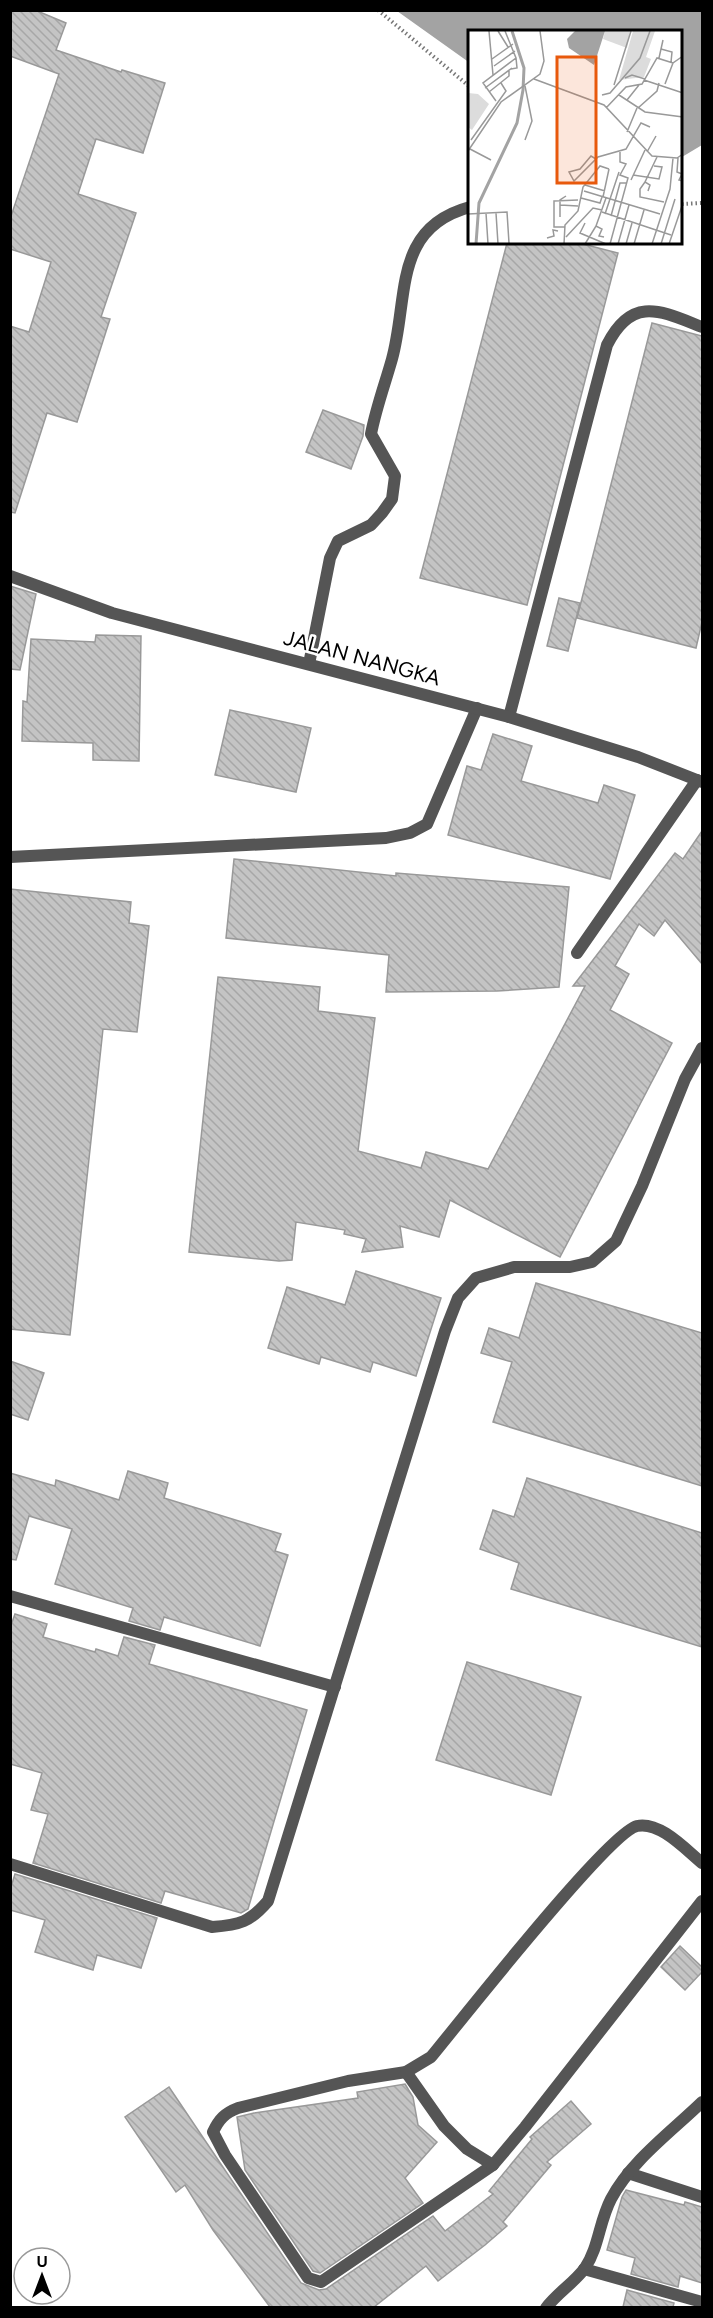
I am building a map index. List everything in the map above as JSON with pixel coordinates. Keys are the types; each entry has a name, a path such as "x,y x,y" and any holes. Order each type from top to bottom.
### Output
{"street":[{"path":"309,664 330,558 339,541 371,525 392,499 395,476 371,434 376,406 392,358 408,261 429,228 460,209 468,207"},
{"path":"509,717 607,345 616,326 631,315 649,311 665,312 702,327"},
{"name":"JALAN NANGKA","path":"10,576 112,613 509,717 638,757 700,781"},
{"path":"10,857 386,838 410,833 427,824 477,708"},
{"path":"577,953 700,781"},
{"path":"10,1864 212,1927 238,1925 256,1915 268,1900 445,1331 458,1298 476,1278 514,1267 570,1268 592,1262 616,1241 642,1186 685,1079 702,1048"},
{"path":"10,1596 334,1687"},
{"path":"702,1863 665,1834 648,1826 635,1827 618,1839 584,1873 431,2057 405,2072 348,2081 249,2105 228,2112 218,2120 213,2132 225,2155 308,2278 321,2282 493,2165 702,1901"},
{"path":"405,2072 444,2126 467,2149 493,2165"},
{"path":"546,2307 584,2270 595,2249 602,2219 611,2199 628,2173 702,2102"},
{"path":"628,2173 702,2197"},
{"path":"584,2270 702,2302"}],"path":[{"path":"378,10 468,85"},
{"path":"683,204 702,203"}],"shaded area":[{"path":"397,11 702,11 702,145 683,156 683,30 468,30 468,62"}],"building":[{"path":"10,10 35,10 66,23 56,50 121,72 122,70 165,83 143,153 96,139 78,194 136,213 101,317 110,319 77,422 47,413 15,513 10,512 10,326 29,332 51,262 10,249 10,219 59,74 10,56"},
{"path":"507,244 583,244 618,253 527,605 420,578"},
{"path":"652,323 702,336 702,622 696,648 577,618"},
{"path":"323,410 364,425 363,436 351,469 306,452"},
{"path":"10,586 36,594 20,670 10,669"},
{"path":"559,598 580,603 568,651 547,646"},
{"path":"96,635 141,636 139,761 93,760 93,743 22,741 23,701 27,702 31,639 95,642"},
{"path":"230,710 311,728 296,792 215,775"},
{"path":"493,734 532,746 521,781 598,803 604,785 635,795 610,879 448,835 467,766 481,770"},
{"path":"702,831 702,964 665,920 654,936 639,924 615,966 629,974 610,1010 672,1043 560,1257 450,1200 439,1237 400,1226 403,1247 362,1252 366,1239 344,1234 345,1230 296,1222 292,1260 279,1261 189,1252 218,977 320,987 318,1011 375,1018 358,1151 421,1168 426,1152 488,1169 585,986 573,986 675,853 683,859"},
{"path":"234,859 396,876 396,873 569,887 559,987 497,991 386,992 389,955 226,938"},
{"path":"10,889 131,902 129,923 149,926 137,1032 103,1029 70,1335 10,1329"},
{"path":"356,1271 441,1298 416,1376 373,1362 370,1372 321,1357 319,1364 268,1348 287,1287 345,1305"},
{"path":"536,1283 702,1333 702,1486 493,1422 512,1362 481,1353 489,1328 519,1338"},
{"path":"10,1361 44,1373 28,1420 10,1414"},
{"path":"128,1471 168,1483 164,1498 281,1534 275,1551 288,1555 260,1646 164,1617 160,1630 129,1621 133,1608 55,1584 72,1529 29,1516 16,1560 10,1559 10,1473 55,1486 56,1480 119,1500"},
{"path":"527,1478 702,1533 702,1647 511,1589 519,1563 480,1549 493,1510 514,1517"},
{"path":"15,1614 47,1624 43,1637 95,1652 96,1649 118,1656 124,1637 155,1645 149,1664 307,1710 248,1909 241,1913 165,1891 161,1903 33,1863 48,1814 31,1810 42,1773 10,1764 10,1628"},
{"path":"467,1662 581,1697 551,1795 436,1760"},
{"path":"15,1874 157,1918 141,1968 97,1955 93,1970 35,1952 45,1920 10,1910 10,1890"},
{"path":"680,1946 702,1967 702,1972 685,1990 661,1967"},
{"path":"405,2084 413,2097 418,2125 437,2142 405,2178 423,2203 320,2273 313,2271 245,2170 237,2117 358,2098 357,2092"},
{"path":"169,2087 301,2283 319,2290 326,2289 433,2216 445,2231 493,2194 489,2191 532,2139 530,2137 571,2101 591,2124 547,2162 551,2165 503,2222 507,2226 438,2281 426,2266 374,2307 270,2307 213,2230 185,2185 176,2192 125,2117"},
{"path":"626,2190 684,2205 685,2202 702,2207 702,2283 680,2276 678,2287 631,2274 635,2258 607,2250"},
{"path":"627,2290 674,2303 673,2307 623,2307"}]}
